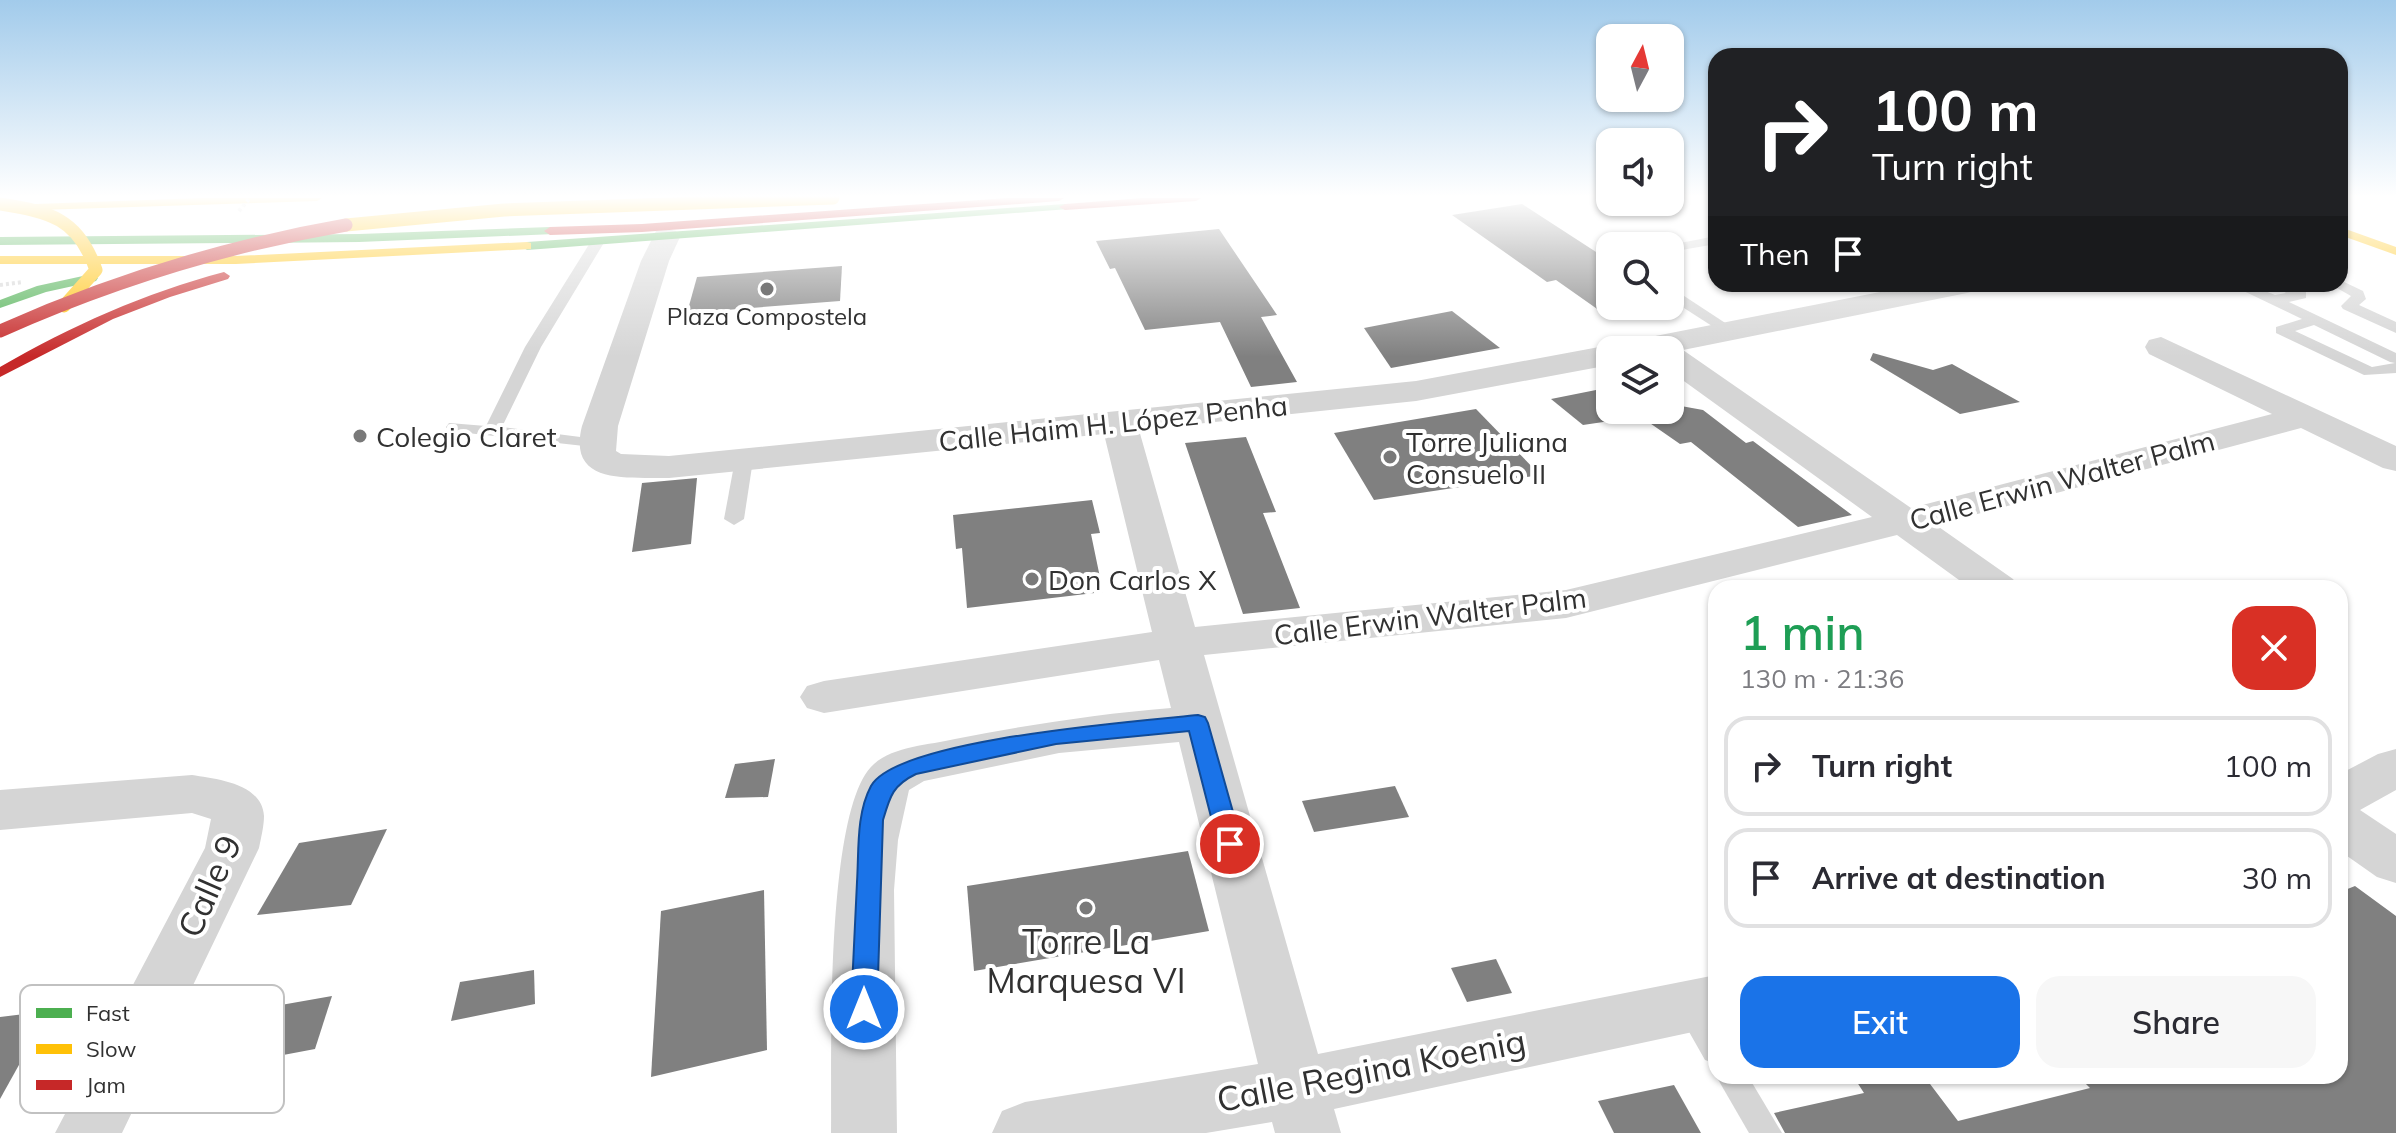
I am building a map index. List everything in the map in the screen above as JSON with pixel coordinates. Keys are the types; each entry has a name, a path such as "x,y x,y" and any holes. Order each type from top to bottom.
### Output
{"main road":[{"path":"0,350 53,316 82,289 96,270 90,251"},
{"path":"0,331 56,305 156,270 228,251"},
{"path":"0,260 142,261 424,251"},
{"path":"0,373 124,306 221,277 369,254"},
{"path":"0,267 11,270 17,276 13,288 0,303"},
{"path":"0,303 68,282 114,278 132,281 135,287 124,306"}],"street":[{"path":"604,454 655,261 655,251"},
{"path":"1684,343 1928,292"},
{"path":"2161,347 2396,460"},
{"name":"Calle Haim H. López Penha","path":"604,454 669,467 744,460 1416,391 1596,358"},
{"path":"1684,369 1986,580"},
{"name":"Calle Erwin Walter Palm","path":"824,697 1177,643 1566,604 1903,522 2305,416"},
{"path":"1119,423 1301,1110"},
{"path":"864,1133 864,947 872,820 880,789 891,776 911,767 1000,748 1056,737 1198,723"},
{"path":"2348,793 2396,767"},
{"name":"Calle 9","path":"0,810 192,794 222,799 238,814 232,848 163,985"},
{"path":"2348,829 2396,862"},
{"name":"Calle Regina Koenig","path":"1025,1133 1301,1110 1707,1019"},
{"name":"Calle 9","path":"88,1133 98,1113"}],"lane":[{"path":"492,430 533,347 592,251"},
{"path":"2348,289 2358,294 2359,299 2348,306 2396,328"},
{"path":"2255,292 2396,359"},
{"path":"2274,300 2301,295 2295,292"},
{"path":"1684,302 1731,332"},
{"path":"2315,320 2281,330 2370,372 2396,368"},
{"path":"455,427 492,430 604,454"},
{"path":"734,519 744,460"},
{"path":"1736,1084 1766,1133"}],"building":[{"path":"1101,251 1234,251 1277,315 1261,317 1297,382 1251,387 1220,322 1145,330 1115,268 1110,269"},
{"path":"1503,251 1594,251 1596,308 1556,280 1547,282"},
{"name":"Plaza Compostela","path":"842,266 840,301 687,313 697,277"},
{"path":"1452,311 1500,348 1391,368 1364,328"},
{"path":"1873,353 1933,370 1952,364 2020,402 1960,414 1870,360"},
{"path":"1596,390 1596,423 1583,425 1551,399"},
{"path":"1684,407 1703,410 1746,443 1753,441 1852,515 1798,527 1691,442 1680,444 1651,424 1684,424"},
{"path":"1476,409 1540,475 1374,500 1334,433"},
{"path":"1246,437 1276,512 1263,513 1300,608 1243,614 1185,443"},
{"path":"697,478 691,544 632,552 642,483"},
{"path":"1092,500 1100,533 1091,534 1103,592 967,608 962,548 956,549 953,515"},
{"path":"775,759 768,797 725,798 735,764"},
{"path":"1395,786 1409,817 1314,832 1302,801"},
{"path":"387,829 351,905 257,915 299,843"},
{"name":"Torre La Marquesa VI","path":"1188,851 1209,931 974,971 967,886"},
{"path":"2355,886 2396,916 2396,1133 1785,1133 1774,1113 1864,1093 1858,1084 1930,1084 1958,1121 2090,1088 2086,1084 2348,1084 2348,889"},
{"path":"764,890 767,1050 651,1077 661,911"},
{"path":"1496,959 1512,993 1467,1002 1451,968"},
{"path":"534,970 535,1004 451,1021 460,982"},
{"path":"332,996 315,1049 284,1055 284,1005"},
{"path":"20,1015 20,1063 0,1099 0,1017"},
{"path":"1674,1085 1701,1133 1614,1133 1598,1101"}],"traffic: fast":[{"path":"0,304 42,289 92,278"}],"traffic: slow":[{"path":"64,306 96,270 89,251"},
{"path":"0,260 236,260 426,251"}],"traffic: jam":[{"path":"0,331 84,295 221,251"},
{"path":"0,373 109,316 224,276"}],"place":[{"name":"Plaza Compostela","path":"767,289"},
{"name":"Colegio Claret","path":"360,436"},
{"name":"Torre Juliana Consuelo II","path":"1390,457"},
{"name":"Don Carlos X","path":"1032,579"},
{"name":"Torre La Marquesa VI","path":"1086,908"}],"route":[{"path":"864,1009 864,947 872,820 880,789 891,776 911,767 1056,737 1198,723 1230,844"}]}
